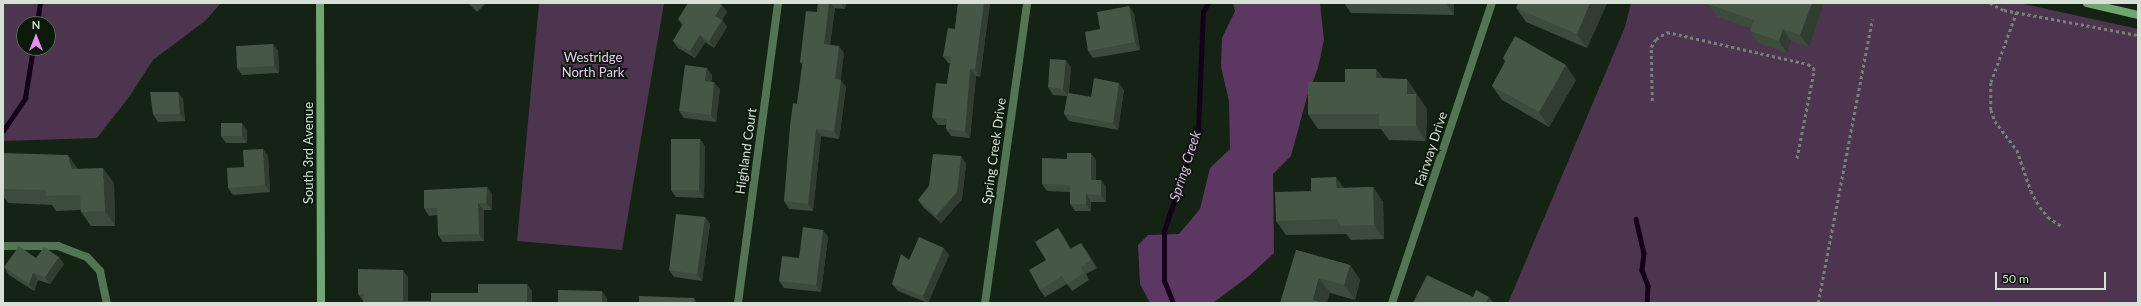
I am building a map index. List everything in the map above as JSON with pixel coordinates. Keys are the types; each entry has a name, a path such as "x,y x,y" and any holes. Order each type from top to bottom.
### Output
{"main road":[{"name":"South 3rd Avenue","path":"320,3 321,303"},
{"path":"2087,3 2138,15"}],"street":[{"name":"Highland Court","path":"738,303 778,3"},
{"name":"Spring Creek Drive","path":"985,303 1027,3"},
{"name":"Fairway Drive","path":"1392,303 1492,3"},
{"path":"3,246 58,246 87,257 100,271 107,303"}],"path":[{"path":"1990,3 2004,10 2138,35"},
{"path":"2017,12 1992,83 1992,110 1995,121 2017,150 2031,191 2040,207 2048,217 2063,227"},
{"path":"1818,303 1872,19"},
{"path":"1652,101 1651,47 1656,39 1667,32 1808,64 1814,68 1814,73 1798,160"}],"green space":[{"path":"3,3 221,3 205,21 153,60 129,97 97,138 3,141"},
{"name":"Westridge North Park","path":"539,3 664,3 622,250 517,241"},
{"path":"1631,3 2019,3 2138,29 2138,303 1508,303 1625,27"}],"shaded area":[{"path":"1233,3 1320,3 1324,40 1318,68 1307,97 1291,156 1273,174 1274,253 1249,276 1213,303 1150,303 1140,284 1138,245 1148,235 1179,234 1200,209 1210,168 1230,149 1229,101 1221,67 1222,38 1235,11"}],"building":[{"path":"688,3 718,3 722,5 715,16 722,20 709,41 700,35 690,51 673,41 684,23 678,19"},
{"path":"818,3 829,3 824,44 839,46 835,79 841,80 834,131 816,129 808,204 784,201 793,103 797,104 803,62 800,62 806,11 817,12"},
{"path":"958,3 984,3 975,69 970,69 965,131 946,129 947,119 932,117 936,83 947,84 951,57 943,56 948,28 955,29"},
{"path":"1518,3 1590,3 1577,34 1516,8"},
{"path":"1812,3 1800,35 1783,29 1779,41 1750,31 1754,20 1708,4"},
{"path":"1129,6 1135,42 1088,51 1085,32 1100,29 1097,12"},
{"path":"1515,36 1566,65 1539,112 1492,86 1506,60 1503,58"},
{"path":"273,44 274,66 237,68 236,46"},
{"path":"1050,59 1066,60 1063,89 1048,87"},
{"path":"685,65 707,68 705,81 714,82 711,115 679,111"},
{"path":"1345,69 1376,69 1376,78 1407,79 1407,94 1416,94 1416,126 1379,126 1379,114 1308,114 1308,82 1345,82"},
{"path":"1094,78 1119,83 1113,123 1064,114 1068,93 1091,97"},
{"path":"150,92 178,92 180,114 153,114"},
{"path":"221,123 242,123 242,136 221,136"},
{"path":"671,139 700,139 699,190 671,190"},
{"path":"263,149 265,185 228,188 227,168 244,167 243,150"},
{"path":"3,153 68,155 72,169 103,168 105,211 81,212 80,195 46,196 45,190 3,189"},
{"path":"1067,153 1091,153 1091,180 1101,180 1101,195 1086,194 1086,204 1070,204 1070,185 1042,184 1042,158 1067,159"},
{"path":"933,154 961,156 957,192 936,216 918,200 929,186"},
{"path":"1336,177 1337,188 1373,187 1374,225 1341,226 1337,219 1276,221 1275,192 1311,191 1311,178"},
{"path":"487,187 486,203 478,203 479,234 438,235 437,208 424,208 424,190"},
{"path":"676,214 705,217 697,274 669,270"},
{"path":"803,227 823,230 816,285 779,281 782,256 799,258"},
{"path":"1058,228 1070,249 1081,243 1091,260 1081,267 1084,273 1067,284 1062,276 1040,290 1029,270 1046,260 1035,242"},
{"path":"919,237 944,248 923,296 892,284 901,254 909,260"},
{"path":"19,246 36,258 44,247 59,257 45,277 33,273 29,284 4,267"},
{"path":"1296,250 1350,265 1344,285 1319,278 1313,300 1322,303 1280,303"},
{"path":"358,269 403,270 403,301 431,301 431,293 478,293 478,284 527,284 527,303 363,303 364,294 358,294"},
{"path":"1427,275 1473,297 1476,290 1489,297 1486,303 1413,303"},
{"path":"558,290 602,291 602,303 558,303"},
{"path":"639,296 694,298 694,303 639,303"}],"waterway":[{"path":"38,16 40,3"},
{"name":"Spring Creek","path":"1173,303 1164,281 1164,231 1198,130 1203,12 1208,3"},
{"path":"3,131 25,98 32,56"},
{"path":"1636,219 1644,253 1642,270 1648,286 1647,303"}]}
